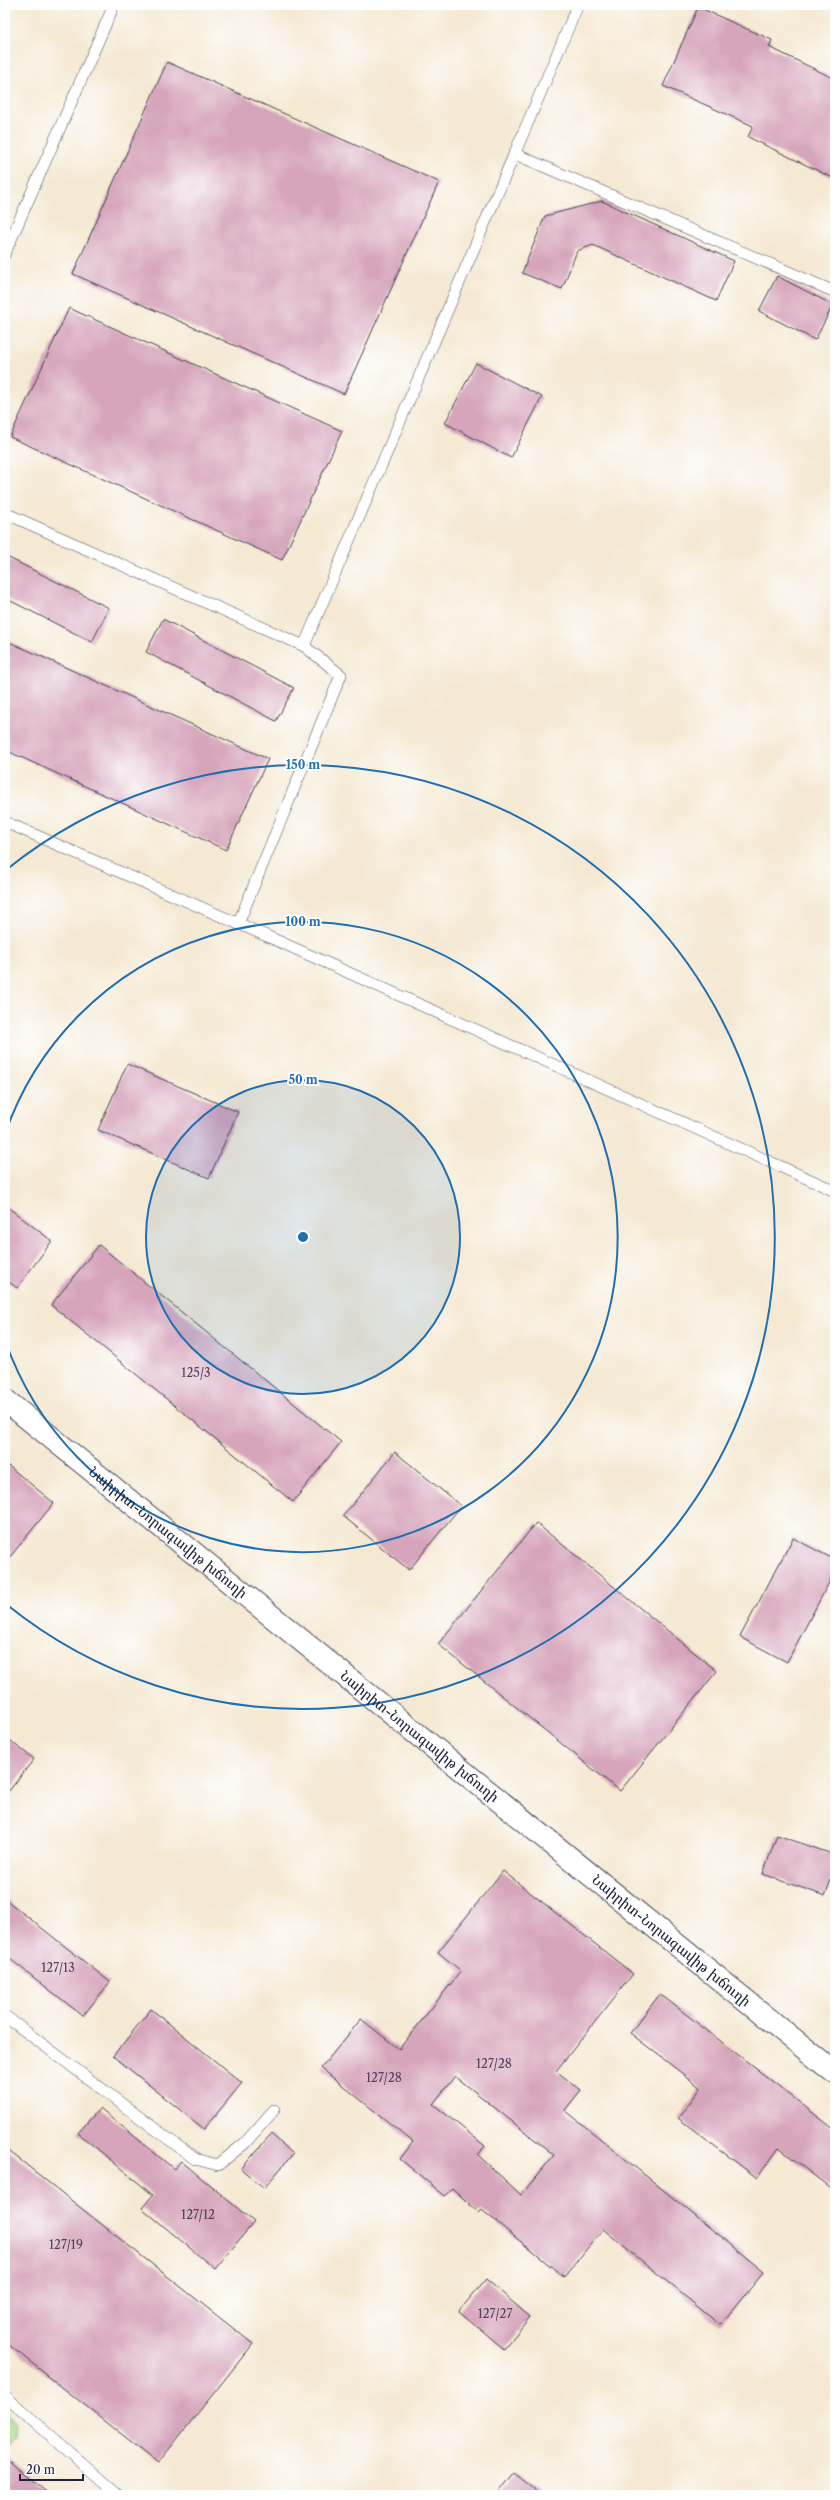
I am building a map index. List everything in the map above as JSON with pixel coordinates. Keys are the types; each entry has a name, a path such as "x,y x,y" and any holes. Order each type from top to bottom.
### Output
{"street":[{"name":"Նաիրիտ-Նորագավիթ խճուղի","path":"5,1400 835,2072"}],"lane":[{"path":"5,253 114,5"},
{"path":"304,646 578,5"},
{"path":"515,154 835,292"},
{"path":"5,513 304,646 341,676 238,924"},
{"path":"5,822 238,924 835,1191"},
{"path":"5,2016 195,2159 218,2165 245,2143 274,2110"},
{"path":"5,2396 119,2495"}],"green space":[{"path":"5,2411 15,2423 14,2438 7,2445 5,2444"}],"building":[{"path":"698,7 772,40 769,47 835,79 835,179 748,137 753,126 663,86"},
{"path":"167,62 439,182 344,394 73,274"},
{"path":"602,201 734,261 716,301 593,245 577,251 562,289 522,273 545,216"},
{"path":"777,276 833,305 815,340 759,311"},
{"path":"69,308 342,431 282,560 10,437"},
{"path":"476,363 542,397 511,458 445,423"},
{"path":"5,556 109,608 92,642 5,598"},
{"path":"163,619 294,688 276,721 146,652"},
{"path":"5,640 268,759 226,850 5,750"},
{"path":"127,1064 238,1112 209,1178 98,1130"},
{"path":"5,1205 52,1241 17,1288 5,1279"},
{"path":"99,1245 341,1442 293,1502 51,1305"},
{"path":"395,1452 461,1506 409,1570 343,1516"},
{"path":"5,1463 54,1503 5,1563"},
{"path":"536,1523 717,1671 620,1791 438,1644"},
{"path":"793,1538 835,1560 835,1571 787,1662 740,1637"},
{"path":"5,1737 34,1759 5,1796"},
{"path":"777,1835 835,1855 835,1869 825,1896 763,1874"},
{"path":"503,1871 633,1974 556,2071 581,2090 565,2110 764,2272 720,2325 603,2229 564,2277 482,2210 479,2213 452,2188 445,2196 400,2159 413,2142 321,2068 361,2019 399,2049 461,1971 438,1952","holes":["455,2076 554,2155 521,2195 478,2155 485,2146 433,2104"]},
{"path":"5,1899 110,1982 83,2016 5,1955"},
{"path":"660,1994 835,2130 835,2192 779,2148 757,2178 678,2118 701,2088 630,2033"},
{"path":"151,2009 242,2083 204,2129 113,2056"},
{"path":"100,2108 174,2169 181,2161 254,2222 215,2269 142,2208 153,2195 78,2133"},
{"path":"271,2134 293,2154 264,2188 241,2169"},
{"path":"5,2148 253,2344 158,2463 5,2342"},
{"path":"486,2279 530,2317 504,2349 459,2311"},
{"path":"5,2457 50,2495 5,2495"},
{"path":"514,2473 542,2495 497,2495"}]}
